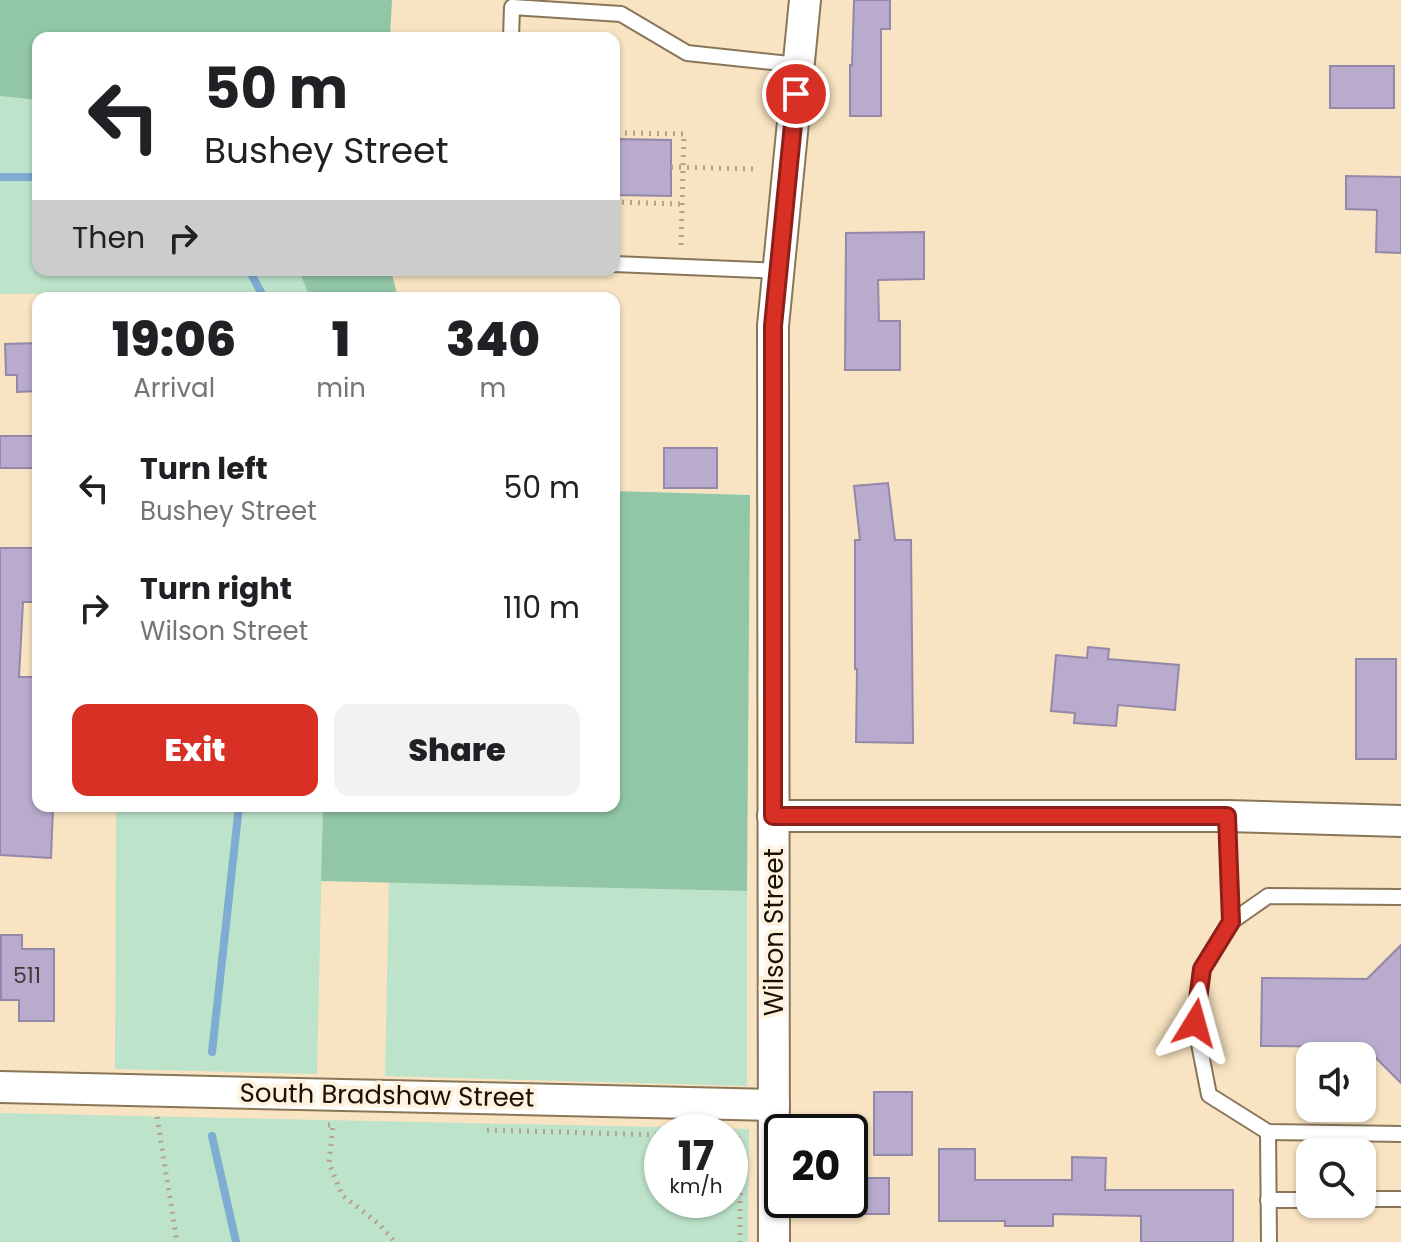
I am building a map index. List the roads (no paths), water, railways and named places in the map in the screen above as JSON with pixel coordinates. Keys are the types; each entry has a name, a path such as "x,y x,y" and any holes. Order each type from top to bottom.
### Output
{"street":[{"name":"Wilson Street","path":"774,1242 773,326 805,0"},
{"path":"773,816 1227,816 1401,821"},
{"name":"South Bradshaw Street","path":"0,1087 774,1105"}],"lane":[{"path":"511,32 512,7 621,14 687,53 799,65"},
{"path":"620,264 779,271"},
{"path":"1227,816 1231,922"},
{"path":"1401,897 1268,896 1231,922 1202,969 1195,1023 1209,1095 1268,1132 1401,1134"},
{"path":"1268,1132 1269,1242"},
{"path":"1376,1199 1401,1199"},
{"path":"1268,1200 1296,1200"}],"waterway":[{"path":"0,177 32,177"},
{"path":"252,276 261,292"},
{"path":"212,1052 238,812"},
{"path":"212,1136 236,1242"}]}
